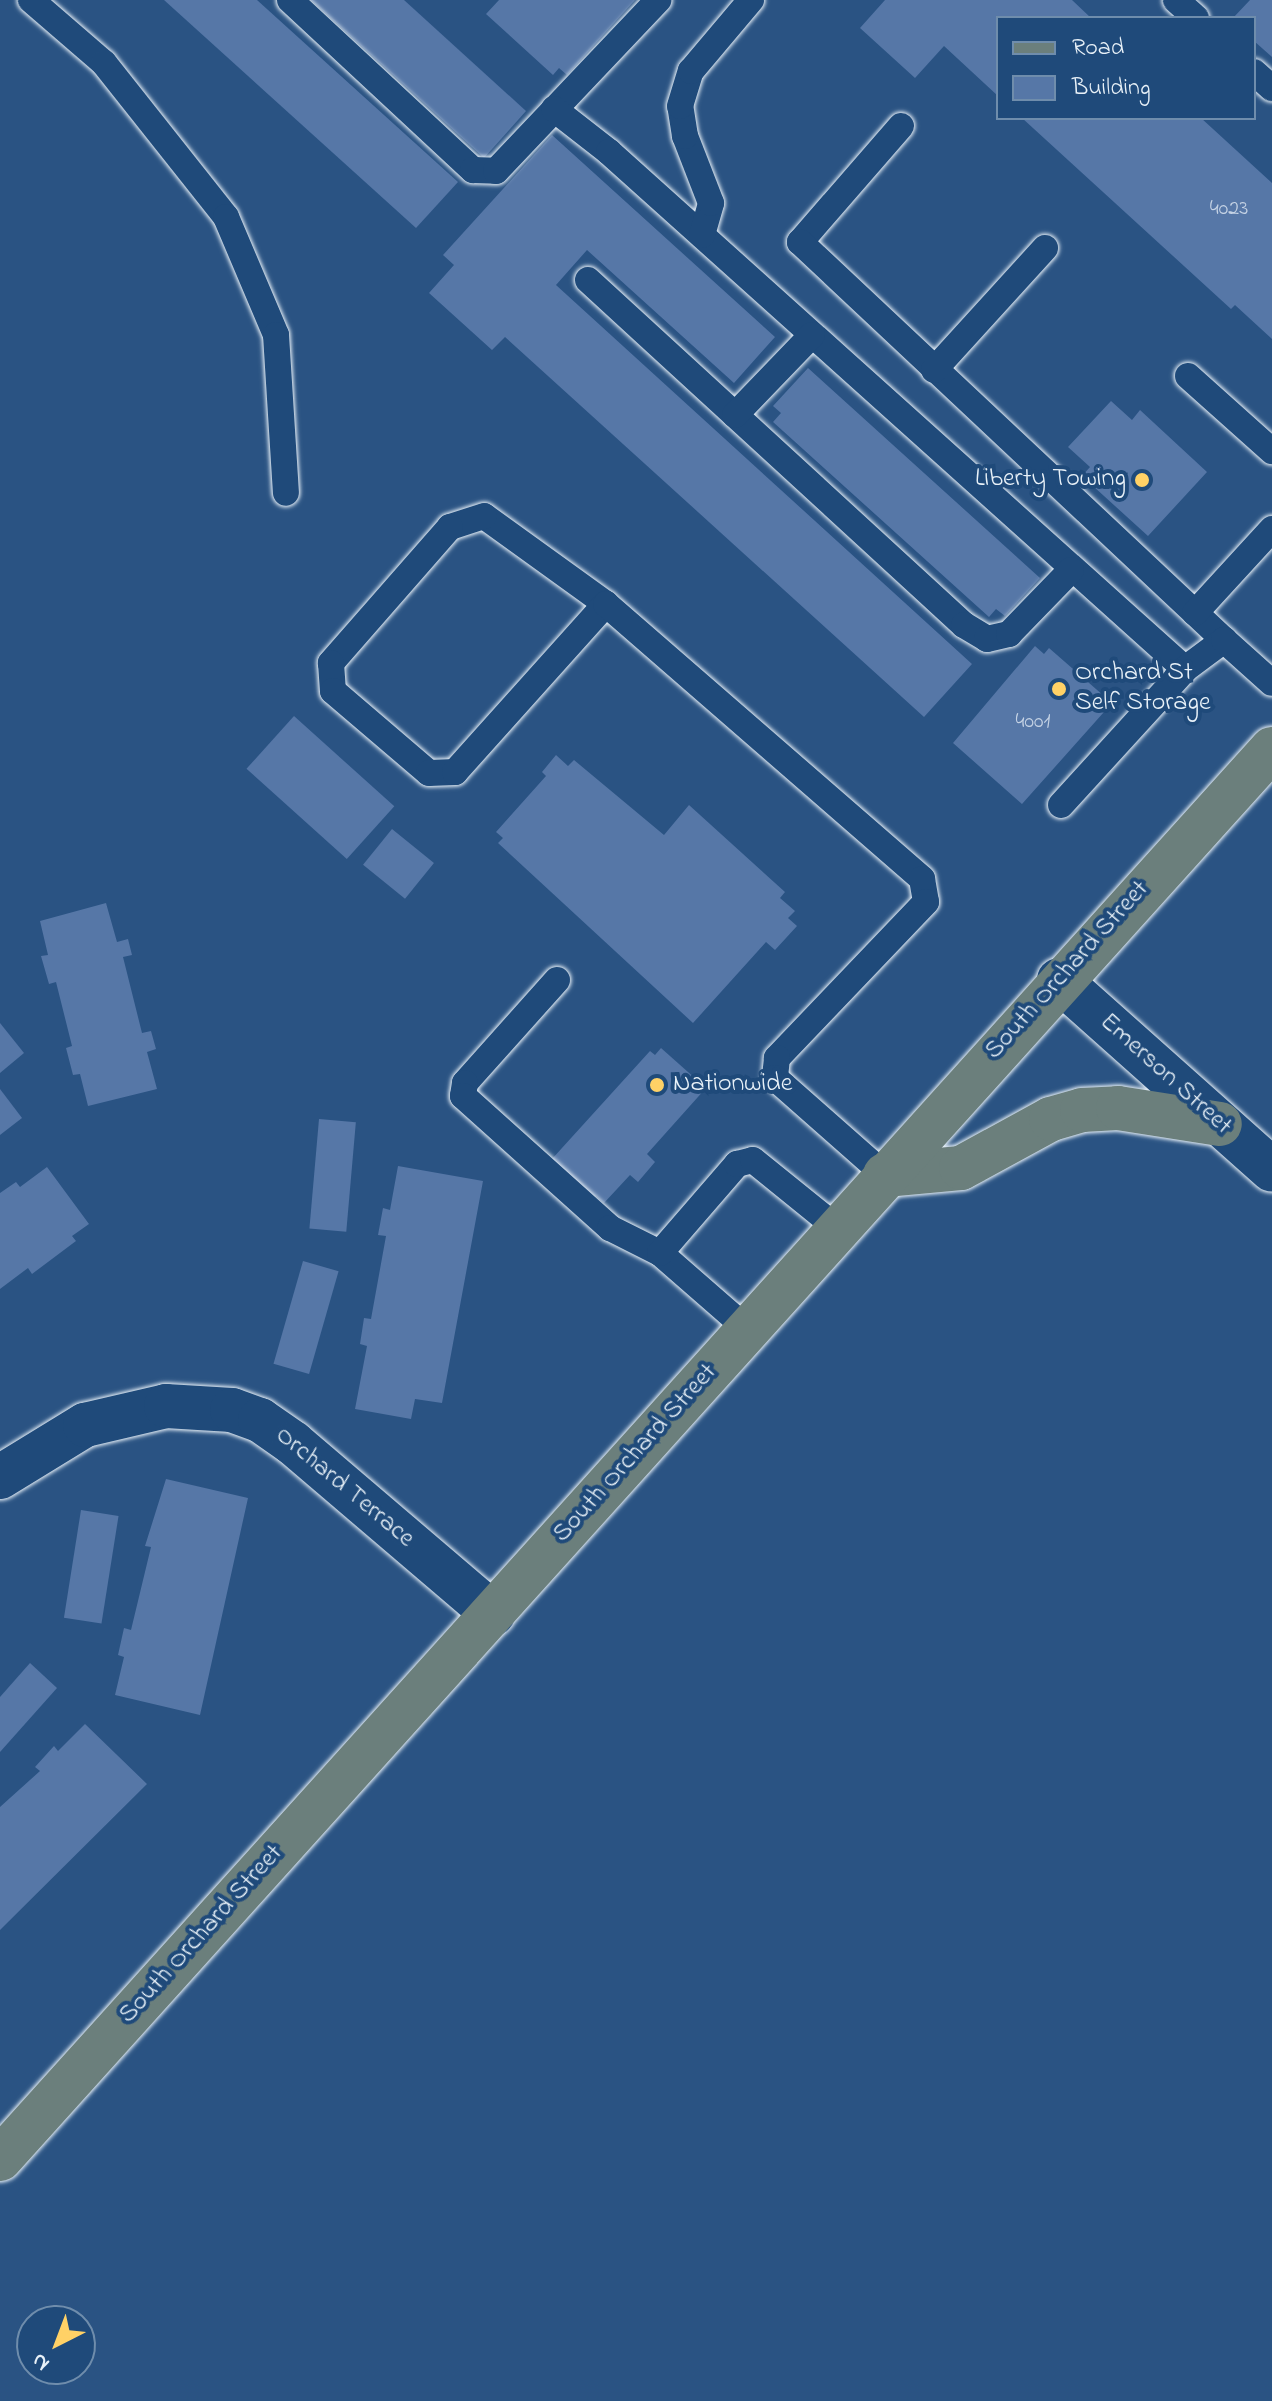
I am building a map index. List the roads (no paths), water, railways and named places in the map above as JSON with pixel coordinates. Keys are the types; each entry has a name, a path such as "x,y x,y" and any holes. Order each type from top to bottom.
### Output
{"main road":[{"name":"South Orchard Street","path":"0,2159 493,1614 1059,980 1272,749"},
{"path":"885,1175 961,1168 1051,1119 1082,1110 1118,1108 1220,1124"}],"street":[{"name":"Emerson Street","path":"1059,980 1272,1170"},
{"name":"Orchard Terrace","path":"2,1471 85,1425 166,1406 232,1410 260,1420 293,1443 493,1614"}],"lane":[{"path":"31,0 104,63 226,217 276,335 286,493"},
{"path":"290,0 473,170 496,171 658,0"},
{"path":"702,235 711,203 685,136 680,106 691,71 751,0"},
{"path":"1256,74 1272,88"},
{"path":"554,109 702,235 1071,570 1185,669"},
{"path":"901,126 800,242 1272,683"},
{"path":"934,370 1045,248"},
{"path":"588,280 964,625 987,639 1009,634 1071,570"},
{"path":"735,415 812,335"},
{"path":"1188,376 1272,451"},
{"path":"606,604 455,772 429,773 333,691 331,663 450,527 484,516 606,604 922,879 926,902 777,1058 775,1078 885,1175"},
{"path":"1195,613 1272,529"},
{"path":"1061,805 1185,669 1224,640"},
{"path":"557,980 465,1083 463,1096 610,1228 660,1253 747,1329"},
{"path":"660,1253 737,1164 753,1160 837,1228"}],"place":[{"name":"Liberty Towing","path":"1142,480"},
{"name":"Orchard St Self Storage","path":"1059,689"},
{"name":"Nationwide","path":"657,1085"}]}
